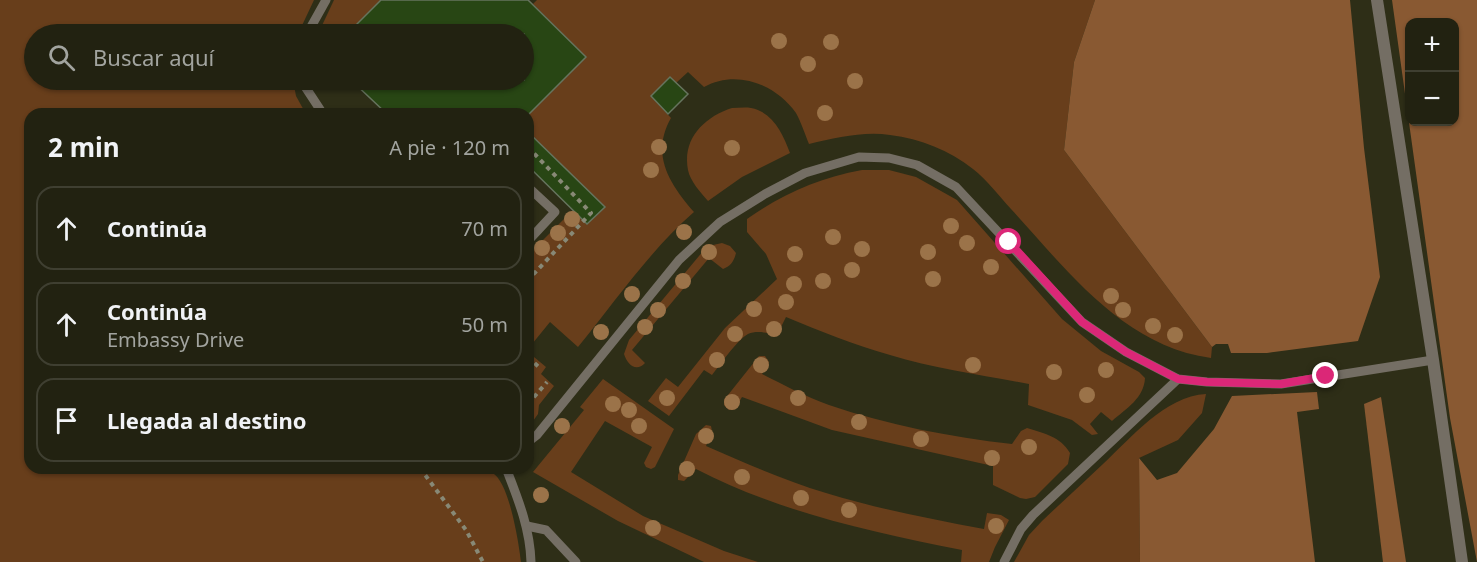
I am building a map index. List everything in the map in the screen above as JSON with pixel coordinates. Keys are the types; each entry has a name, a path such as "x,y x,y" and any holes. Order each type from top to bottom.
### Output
{"street":[{"path":"1377,0 1462,562"}],"lane":[{"path":"313,24 326,0"},
{"path":"307,90 319,108"},
{"path":"534,437 679,260 720,222 765,194 806,173 859,157 889,159 917,165 957,187 1082,322 1126,352 1178,379 1281,384 1433,360"},
{"path":"534,193 555,212 534,235"},
{"path":"1004,562 1021,529 1033,515 1178,379"},
{"path":"508,474 524,514 531,562"},
{"path":"526,526 546,530 576,562"}],"path":[{"path":"534,363 541,369"},
{"path":"534,397 547,382"},
{"path":"424,474 466,530 483,562"}],"shaded area":[{"path":"0,0 314,0 303,24 24,24 24,90 295,90 303,108 24,108 24,474 493,474 498,478 508,499 521,562 0,562"},
{"path":"334,0 381,0 357,24 323,24"},
{"path":"537,0 1095,0 1074,62 1064,150 1212,347 1211,358 1179,351 1150,338 1124,322 1076,280 983,178 954,156 924,143 880,134 850,136 809,144 796,113 778,94 767,87 754,82 729,79 704,87 688,72 676,83 670,77 651,96 671,118 662,144 663,157 677,191 694,212 648,259 578,347 550,322 534,342 534,249 573,210 587,224 605,207 534,138 534,109 586,57 533,4"},
{"path":"1095,0 1350,0 1364,148 1380,277 1358,341 1267,353 1231,353 1228,344 1216,344 1212,347 1064,150 1074,62"},
{"path":"1392,0 1477,0 1477,562 1450,418 1409,126 1459,126 1459,18 1405,18 1405,94"},
{"path":"732,108 751,108 765,114 780,131 790,153 742,177 708,201 689,174 688,148 704,123"},
{"path":"862,170 889,170 916,177 957,200 1062,319 1101,351 1139,372 1145,378 1138,397 1112,421 1101,412 1090,424 1098,434 1092,435 1072,420 1028,405 1029,384 907,360 850,342 786,317 777,335 759,332 748,334 734,347 712,375 704,370 669,416 648,401 666,378 678,387 725,328 777,279 766,254 747,232 747,219 802,188"},
{"path":"722,243 730,246 736,253 732,263 723,269 709,258 632,350 645,363 638,367 632,366 624,354 629,340 704,250"},
{"path":"759,356 765,356 769,362 762,374 803,395 829,405 874,419 919,429 1012,444 1021,431 1027,428 1051,436 1062,443 1070,453 1068,464 1035,497 1026,499 993,485 993,466 832,430 742,397 735,409 729,410 724,405 724,400"},
{"path":"534,357 546,367 541,374 554,386 539,405 538,414 534,420"},
{"path":"603,379 674,429 655,467 651,469 644,463 652,447 605,421 571,472 643,516 724,551 758,562 704,562 618,521 534,473 584,410 580,407"},
{"path":"1317,392 1319,409 1297,412 1315,562 1140,562 1139,458 1157,480 1177,473 1214,429 1232,396"},
{"path":"1206,394 1202,413 1178,440 1139,458 1140,562 1014,562 1029,535 1042,521 1137,431 1177,402"},
{"path":"1381,397 1406,562 1383,562 1364,404"},
{"path":"706,425 711,426 712,431 706,446 765,471 846,499 984,529 987,513 1001,515 1009,520 989,562 961,562 962,550 860,528 793,509 696,469 684,481 678,480 678,475 696,434"}],"building":[{"path":"381,0 528,0 586,57 534,109 381,108 362,90 534,90 534,24 357,24"},
{"path":"670,77 688,94 668,114 651,96"},
{"path":"534,138 605,207 587,224 534,172"}],"route":[{"path":"1009,242 1082,322 1126,352 1178,379 1281,384 1326,376"}]}
